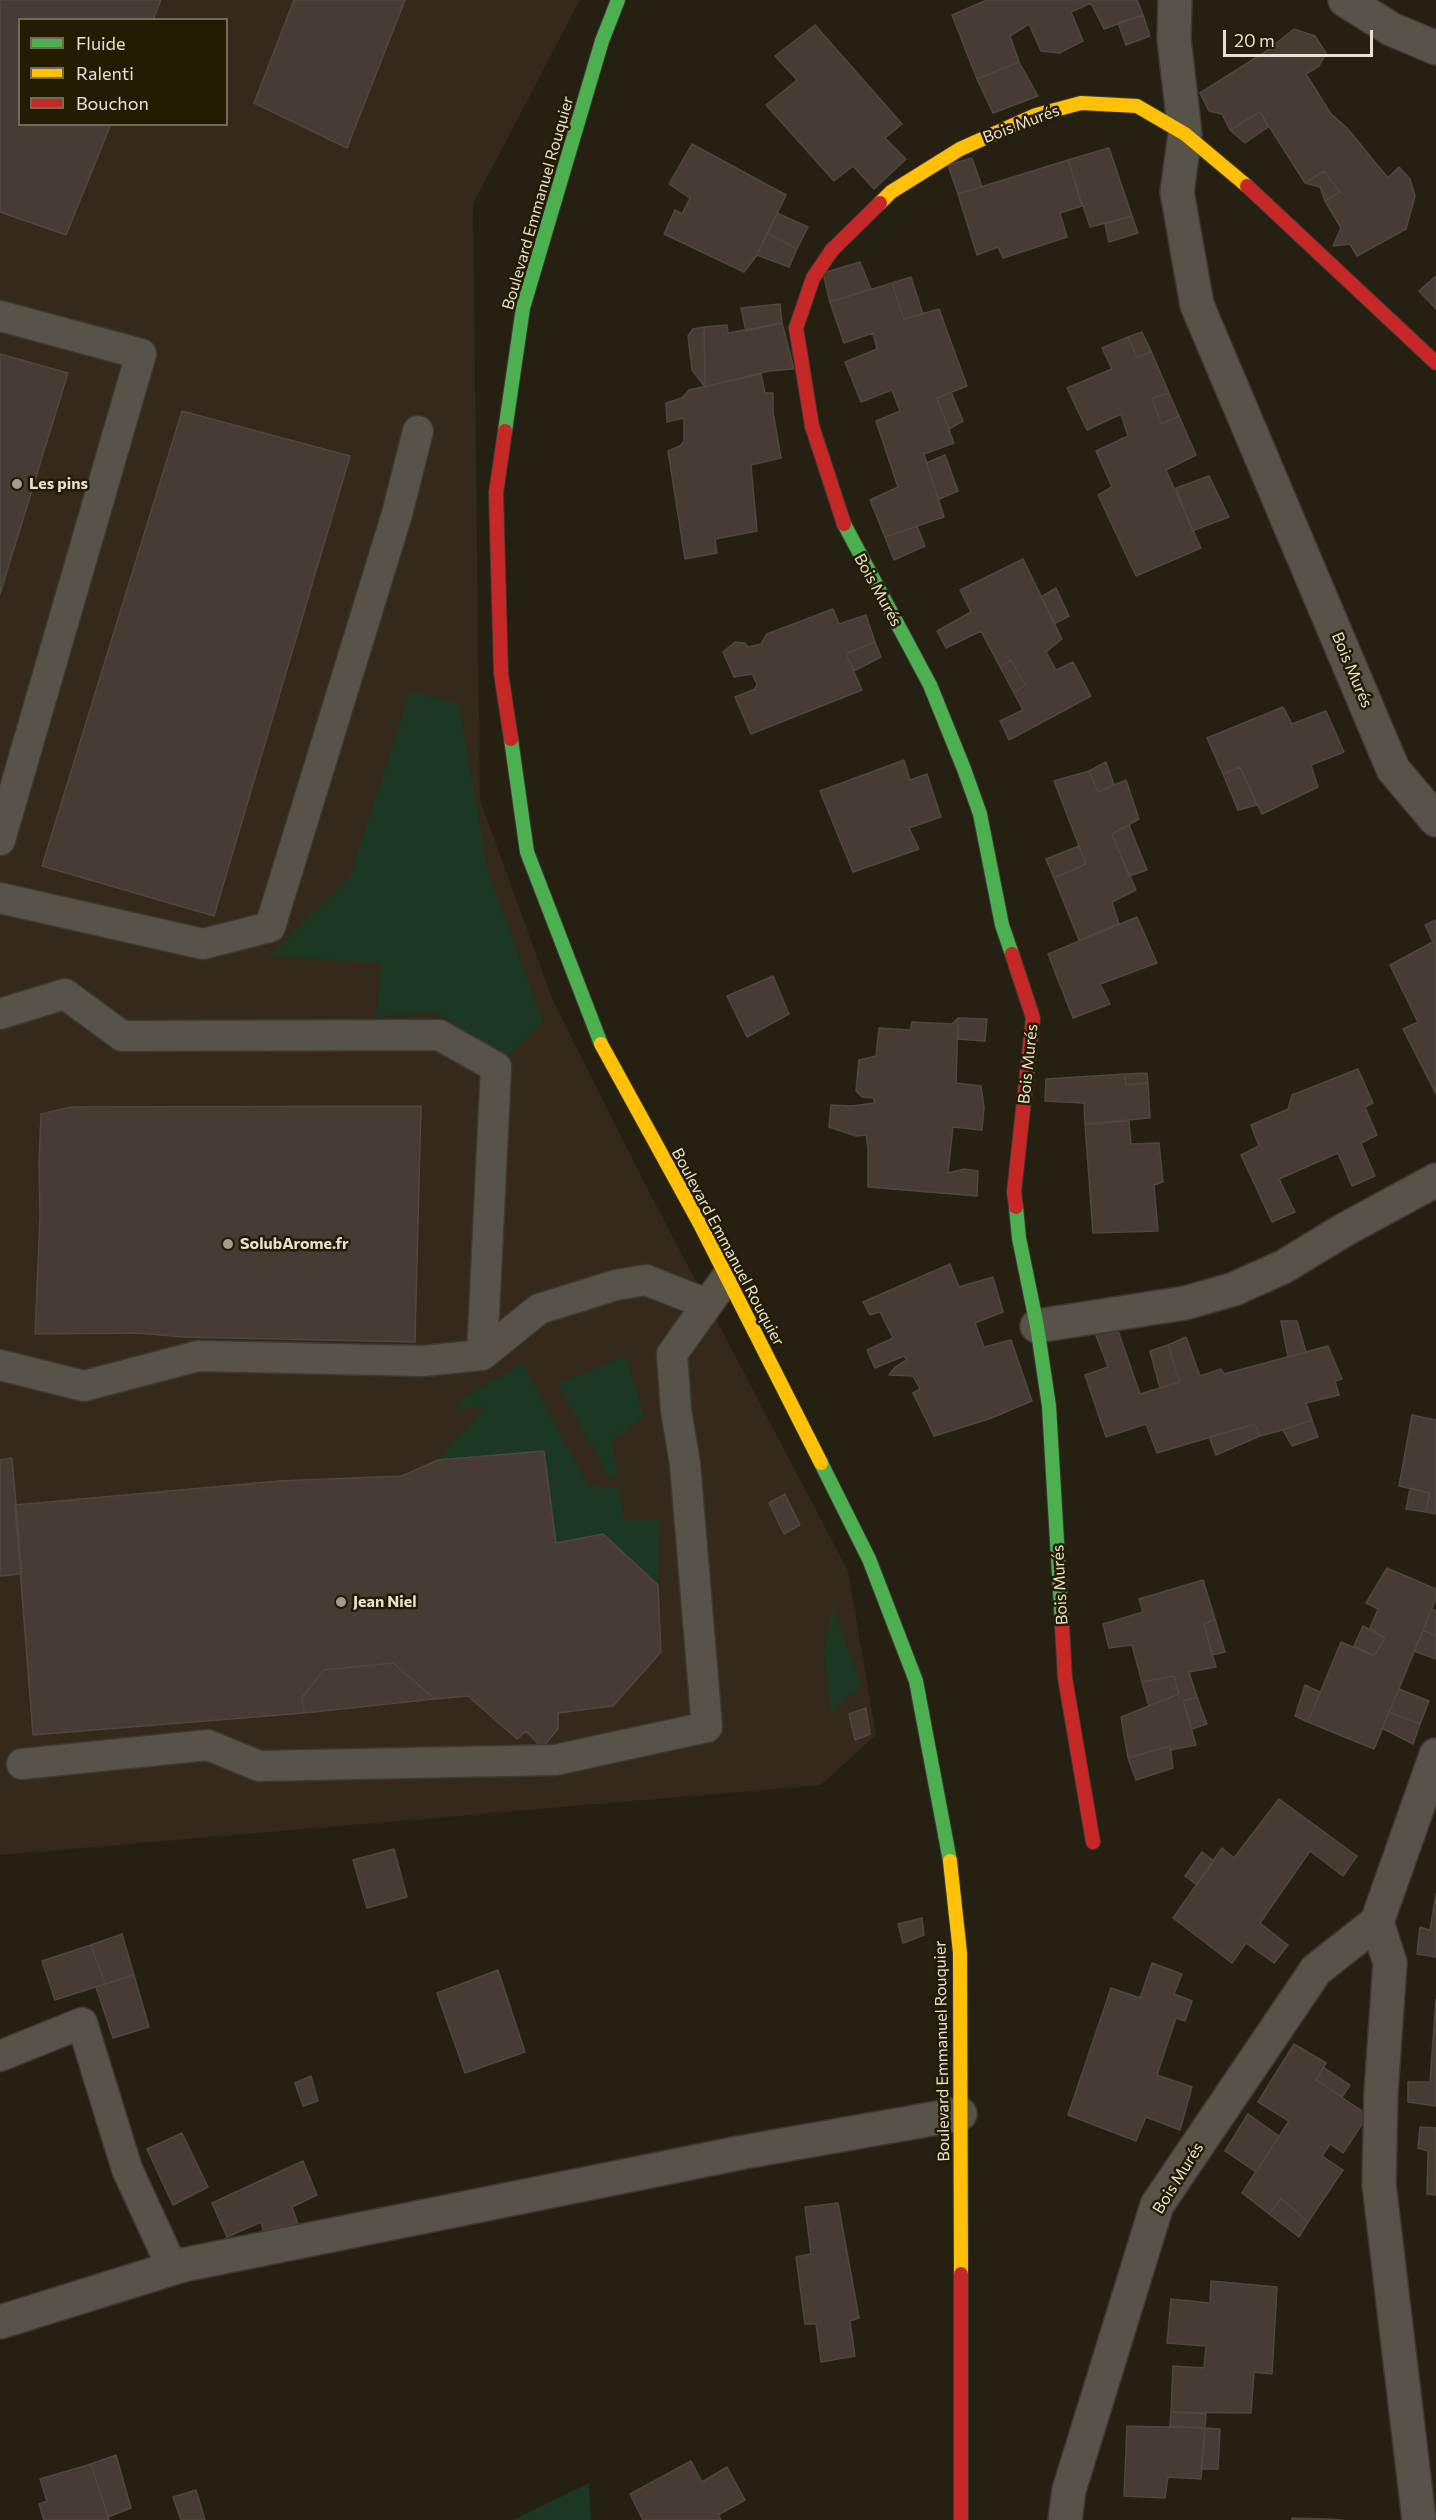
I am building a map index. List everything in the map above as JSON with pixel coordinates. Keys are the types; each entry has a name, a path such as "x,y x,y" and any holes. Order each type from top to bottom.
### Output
{"street":[{"name":"Boulevard Emmanuel Rouquier","path":"618,0 602,41 523,308 496,493 501,674 527,852 606,1056 701,1226 869,1559 916,1681 947,1838 960,1953 961,2520"},
{"name":"Bois Murés","path":"1175,0 1174,39 1185,134 1177,192 1197,305 1394,769 1436,820"},
{"path":"1345,0 1391,29 1436,48"},
{"name":"Bois Murés","path":"1093,1842 1065,1678 1049,1406 1037,1326 1019,1238 1014,1192 1033,1018 1002,925 980,814 964,770 930,685 847,533 812,426 796,328 813,278 831,250 891,192 960,149 1036,115 1081,103 1137,106 1185,134 1234,173 1436,363"},
{"path":"1037,1326 1185,1304 1234,1289 1283,1267 1344,1230 1436,1180"},
{"path":"1419,2520 1379,2184 1381,2092 1390,1963 1377,1923 1436,1755"},
{"name":"Bois Murés","path":"1065,2520 1070,2490 1157,2205 1316,1970 1377,1923"},
{"path":"0,2322 173,2269 732,2154 960,2114"}],"lane":[{"path":"0,316 141,354 0,840"},
{"path":"0,898 203,945 270,927 397,514 418,431"},
{"path":"0,1014 65,994 122,1036 439,1035 496,1067 482,1355"},
{"path":"22,1764 208,1745 259,1766 555,1760 707,1726 685,1464 676,1410 672,1354 727,1277"},
{"path":"0,1365 84,1386 198,1356 423,1361 482,1355 538,1309 616,1286 646,1280 707,1304"},
{"path":"0,2056 82,2023 127,2169 173,2269"}],"shaded area":[{"path":"0,0 580,0 473,204 480,800 553,1001 646,1186 848,1571 876,1735 821,1785 0,1855"}],"green space":[{"path":"410,691 459,704 488,872 543,1022 508,1056 435,1012 376,1017 381,964 270,955 350,877"},
{"path":"626,1356 644,1416 612,1440 618,1476 609,1478 558,1384"},
{"path":"523,1364 588,1485 619,1488 624,1520 660,1519 658,1585 603,1534 556,1543 544,1451 438,1460 485,1407 458,1409 461,1399"},
{"path":"833,1607 862,1687 845,1699 831,1715 824,1649"},
{"path":"589,2483 591,2520 513,2520"}],"building":[{"path":"0,0 161,0 154,18 18,18 18,126 110,126 66,235 0,212"},
{"path":"294,0 405,0 347,148 254,103"},
{"path":"987,0 1137,0 1143,15 1104,29 1091,3 1071,12 1083,41 1059,53 1041,51 1029,24 1010,36 1019,62 977,79 952,15"},
{"path":"1143,15 1150,36 1126,45 1118,23"},
{"path":"815,25 902,124 885,138 906,159 874,189 853,166 834,181 766,105 797,80 775,56"},
{"path":"1294,29 1315,36 1326,53 1319,66 1306,74 1331,114 1347,128 1388,178 1399,167 1410,179 1415,196 1406,229 1357,256 1350,244 1333,246 1341,228 1325,201 1340,192 1324,171 1305,183 1260,112 1230,130 1222,114 1209,111 1200,93 1265,52"},
{"path":"1019,62 1038,96 993,113 977,79"},
{"path":"1260,112 1268,127 1245,143 1230,130"},
{"path":"692,144 786,195 757,255 744,272 664,234 675,210 682,214 690,198 669,184"},
{"path":"1109,148 1132,216 1090,227 1068,160"},
{"path":"972,158 982,187 958,194 948,165"},
{"path":"1068,160 1082,206 1060,213 1067,237 1003,258 998,247 977,255 958,194"},
{"path":"1324,171 1340,192 1325,201 1320,187 1305,183"},
{"path":"777,213 808,227 797,249 767,233"},
{"path":"1132,216 1138,233 1109,242 1105,224"},
{"path":"767,233 797,249 789,267 757,255"},
{"path":"860,262 871,289 830,302 823,273"},
{"path":"1436,276 1436,309 1419,291"},
{"path":"911,277 923,314 904,319 892,283"},
{"path":"892,283 904,319 939,309 967,386 937,398 954,443 924,454 944,517 885,537 870,500 898,487 876,421 900,411 892,390 861,402 845,362 877,349 873,333 844,343 830,302"},
{"path":"780,304 782,323 746,331 741,308"},
{"path":"782,323 794,369 769,371 705,387 704,327 727,325 728,333"},
{"path":"704,327 705,387 692,370 688,336 693,329"},
{"path":"1142,332 1151,351 1137,358 1128,337"},
{"path":"1128,337 1137,358 1151,351 1169,393 1152,398 1161,424 1179,416 1196,455 1166,470 1201,548 1136,576 1098,495 1112,487 1096,451 1128,436 1121,414 1087,430 1067,388 1112,369 1102,348"},
{"name":"Les pins","path":"0,354 68,373 0,594"},
{"path":"761,374 765,393 773,393 773,412 781,458 751,465 757,531 715,539 717,553 685,559 668,451 680,446 684,441 684,418 667,422 666,403 682,398 689,390"},
{"path":"951,392 963,421 949,429 937,398"},
{"path":"1169,393 1179,416 1161,424 1152,398"},
{"path":"182,411 350,456 214,916 42,866"},
{"path":"945,455 958,491 939,499 926,463"},
{"path":"1209,476 1229,517 1192,531 1176,488"},
{"path":"917,526 925,546 894,560 885,537"},
{"path":"1023,559 1062,639 1046,652 1056,670 1073,662 1091,696 1009,740 1000,721 1023,710 1014,693 1025,685 1011,660 1000,667 981,631 946,648 937,631 971,612 960,590"},
{"path":"1056,588 1069,616 1054,624 1041,597"},
{"path":"833,609 839,624 866,615 875,642 846,654 862,690 751,734 735,697 755,689 757,684 752,674 734,677 723,652 735,642 745,643 748,647 761,644 767,634"},
{"path":"875,642 881,657 854,671 846,654"},
{"path":"1011,660 1025,685 1014,693 1000,667"},
{"path":"1283,707 1292,724 1326,711 1344,752 1311,765 1318,787 1262,814 1240,767 1223,774 1207,738"},
{"path":"904,760 910,780 927,774 941,817 909,828 919,849 853,872 820,791"},
{"path":"1106,762 1114,785 1098,792 1089,771"},
{"path":"1240,767 1257,805 1238,810 1223,774"},
{"path":"1089,771 1098,792 1126,780 1139,819 1112,834 1136,890 1112,902 1119,924 1079,940 1054,878 1086,864 1054,781"},
{"path":"1129,825 1147,870 1129,876 1112,834"},
{"path":"1079,846 1086,864 1054,878 1046,859"},
{"path":"1137,917 1157,963 1100,984 1110,1004 1073,1018 1048,954"},
{"path":"1436,920 1436,1094 1403,1029 1418,1022 1390,965 1433,942 1425,925"},
{"path":"773,976 789,1014 747,1037 727,996"},
{"path":"958,1018 956,1083 981,1086 984,1107 982,1130 953,1127 948,1173 964,1169 978,1171 977,1196 868,1187 866,1135 856,1136 829,1127 831,1105 852,1106 874,1103 874,1098 862,1097 856,1091 859,1060 876,1056 879,1028 910,1030 912,1022 952,1024"},
{"path":"958,1018 987,1019 985,1041 958,1039"},
{"path":"1358,1069 1373,1103 1365,1107 1377,1135 1361,1143 1375,1176 1352,1186 1338,1153 1279,1179 1295,1212 1272,1222 1241,1155 1259,1146 1251,1125 1288,1109 1292,1095"},
{"path":"1147,1073 1148,1083 1126,1085 1125,1074"},
{"path":"1125,1074 1126,1085 1148,1083 1150,1118 1085,1124 1084,1103 1045,1101 1046,1079"},
{"name":"SolubArome.fr","path":"421,1106 415,1342 182,1337 139,1333 35,1334 41,1114 71,1107"},
{"path":"1129,1121 1131,1144 1159,1143 1163,1182 1154,1185 1158,1231 1093,1233 1085,1124"},
{"path":"950,1264 959,1287 993,1277 1003,1312 975,1323 984,1347 1011,1340 1032,1401 989,1419 934,1436 913,1393 920,1389 913,1376 889,1375 895,1367 907,1360 904,1356 875,1368 867,1350 893,1338 880,1312 870,1315 863,1302"},
{"path":"1281,1321 1297,1321 1306,1352 1288,1357"},
{"path":"1116,1325 1140,1394 1180,1382 1168,1345 1186,1337 1200,1376 1221,1369 1224,1374 1328,1346 1342,1379 1335,1381 1339,1395 1306,1403 1312,1420 1260,1436 1255,1424 1157,1453 1146,1424 1106,1437 1085,1375 1108,1367 1095,1333"},
{"path":"1168,1345 1180,1382 1160,1388 1150,1351"},
{"path":"1412,1415 1436,1420 1436,1514 1426,1512 1430,1493 1399,1486"},
{"path":"1312,1420 1318,1437 1292,1446 1283,1430"},
{"path":"1255,1424 1260,1436 1216,1455 1209,1437"},
{"name":"Jean Niel","path":"544,1451 556,1543 603,1534 658,1585 661,1652 613,1706 558,1713 558,1729 542,1748 526,1731 517,1739 468,1696 435,1699 393,1663 324,1670 302,1697 304,1713 33,1735 15,1505 279,1481 402,1476 438,1460"},
{"path":"12,1458 22,1574 0,1576 0,1460"},
{"path":"1410,1488 1430,1493 1426,1512 1406,1509"},
{"path":"785,1494 800,1525 784,1534 769,1503"},
{"path":"1387,1568 1436,1589 1436,1599 1374,1749 1308,1722 1341,1642 1374,1656 1385,1638 1370,1628 1378,1609 1366,1603"},
{"path":"1203,1580 1215,1619 1204,1624 1216,1667 1189,1672 1197,1697 1183,1701 1196,1745 1171,1750 1170,1746 1128,1758 1121,1717 1179,1694 1174,1676 1142,1682 1132,1645 1109,1648 1103,1624 1143,1612 1139,1599"},
{"path":"1432,1609 1436,1611 1436,1636 1423,1630"},
{"path":"1215,1619 1225,1652 1212,1655 1204,1624"},
{"path":"1363,1626 1385,1638 1374,1656 1354,1646"},
{"path":"1423,1630 1436,1636 1436,1659 1414,1651"},
{"path":"393,1663 435,1699 304,1713 302,1697 324,1670"},
{"path":"1174,1676 1179,1694 1149,1706 1142,1682"},
{"path":"1305,1685 1320,1692 1308,1722 1295,1716"},
{"path":"1399,1689 1429,1701 1420,1724 1389,1712"},
{"path":"1197,1697 1207,1724 1192,1729 1183,1701"},
{"path":"866,1708 870,1734 855,1740 849,1714"},
{"path":"1389,1712 1420,1724 1413,1744 1382,1728"},
{"path":"1170,1746 1173,1768 1136,1780 1128,1758"},
{"path":"1279,1799 1357,1856 1343,1876 1310,1851 1260,1923 1288,1945 1274,1963 1246,1943 1232,1963 1173,1918 1222,1848 1234,1858"},
{"path":"394,1849 407,1897 367,1908 353,1860"},
{"path":"1202,1852 1214,1861 1197,1885 1185,1876"},
{"path":"1436,1894 1436,1957 1417,1954 1420,1927 1430,1930"},
{"path":"922,1918 924,1935 903,1943 898,1924"},
{"path":"122,1934 134,1975 105,1984 91,1945"},
{"path":"91,1945 105,1984 55,2000 42,1961"},
{"path":"1152,1963 1182,1974 1174,1994 1192,2001 1185,2021 1176,2018 1157,2075 1192,2087 1180,2130 1146,2117 1136,2141 1068,2115 1111,1988 1140,1998"},
{"path":"498,1970 525,2052 465,2073 437,1993"},
{"path":"134,1975 149,2027 113,2038 96,1987"},
{"path":"1436,1999 1436,2106 1408,2102 1408,2082 1430,2082"},
{"path":"1294,2044 1326,2063 1316,2080 1368,2115 1343,2153 1330,2144 1322,2156 1343,2170 1308,2222 1281,2198 1269,2214 1242,2193 1289,2121 1258,2102"},
{"path":"1323,2067 1350,2085 1342,2097 1316,2080"},
{"path":"311,2076 318,2101 303,2106 295,2083"},
{"path":"1248,2114 1279,2136 1256,2172 1225,2151"},
{"path":"1420,2127 1436,2128 1436,2195 1427,2194 1428,2151 1418,2148"},
{"path":"182,2133 208,2187 173,2205 147,2149"},
{"path":"303,2161 317,2195 292,2207 298,2224 263,2230 261,2222 227,2237 212,2203"},
{"path":"1281,2198 1308,2222 1299,2237 1269,2214"},
{"path":"838,2203 859,2318 850,2321 855,2356 821,2362 816,2324 805,2324 796,2257 811,2254 805,2207"},
{"path":"1211,2281 1277,2287 1272,2374 1254,2372 1251,2413 1171,2412 1173,2366 1204,2368 1206,2346 1167,2343 1171,2299 1210,2303"},
{"path":"1171,2412 1206,2414 1205,2428 1170,2426"},
{"path":"1127,2426 1205,2428 1201,2479 1168,2477 1165,2498 1124,2496"},
{"path":"1205,2428 1220,2429 1218,2469 1201,2469"},
{"path":"116,2455 131,2508 108,2517 91,2464"},
{"path":"691,2461 702,2482 727,2467 745,2500 718,2515 721,2520 643,2520 630,2494"},
{"path":"91,2464 109,2520 44,2520 39,2504 47,2501 40,2479"},
{"path":"196,2490 205,2520 181,2520 173,2497"},
{"path":"1292,2518 1326,2519 1343,2520 1292,2520"}],"traffic: fast":[{"path":"505,431 523,308 602,41 618,0"},
{"path":"844,524 930,685 964,769 980,814 1002,925 1012,954"},
{"path":"511,739 527,852 601,1044"},
{"path":"1016,1207 1019,1238 1037,1326 1049,1406 1062,1626"},
{"path":"821,1463 869,1559 916,1681 950,1861"}],"traffic: slow":[{"path":"880,203 891,192 960,149 1036,115 1081,103 1137,106 1185,134 1247,186"},
{"path":"601,1044 701,1226 821,1463"},
{"path":"950,1861 960,1953 961,2274"}],"traffic: jam":[{"path":"1247,186 1436,363"},
{"path":"844,524 812,426 796,328 813,278 832,250 880,203"},
{"path":"505,431 496,493 501,673 511,739"},
{"path":"1012,954 1033,1018 1014,1192 1016,1207"},
{"path":"1062,1626 1065,1678 1093,1842"},
{"path":"961,2274 961,2520"}],"place":[{"name":"Les pins","path":"17,484"},
{"name":"SolubArome.fr","path":"228,1244"},
{"name":"Jean Niel","path":"341,1602"}]}
